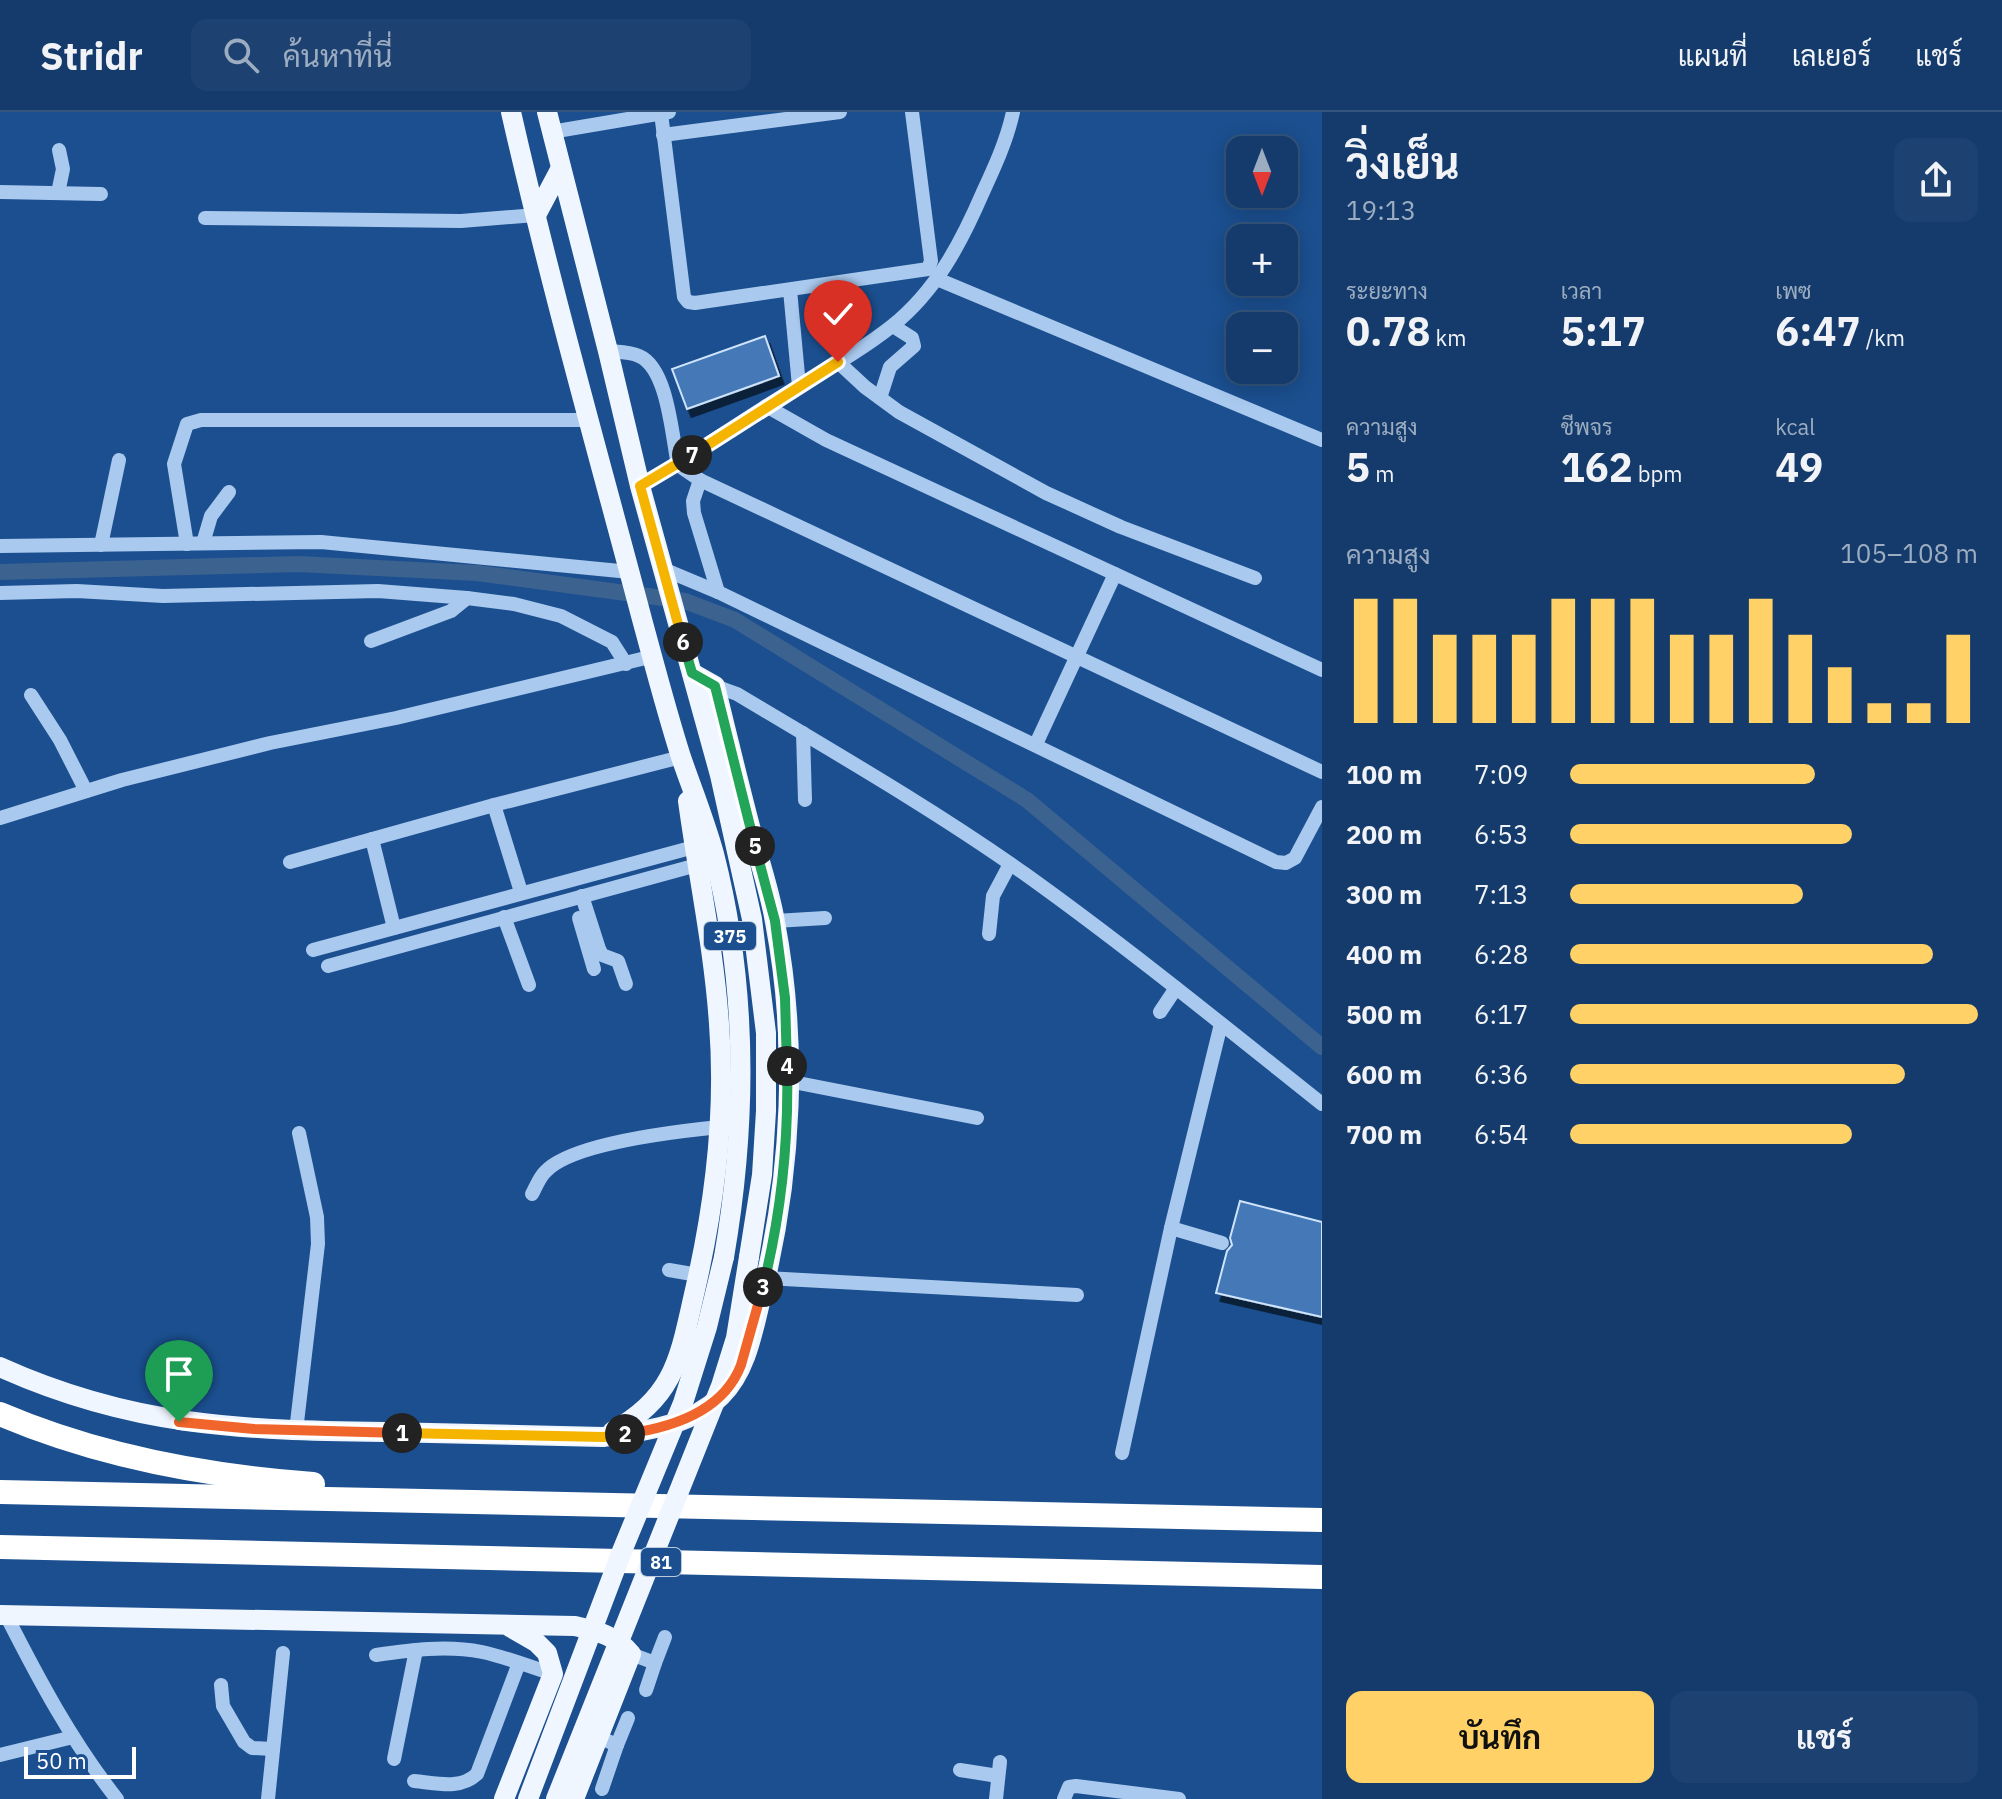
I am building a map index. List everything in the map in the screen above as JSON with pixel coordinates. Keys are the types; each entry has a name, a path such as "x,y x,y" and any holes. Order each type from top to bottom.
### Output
{"highway":[{"path":"0,1414 105,1450 244,1476 581,1505"},
{"path":"0,1492 1322,1520"},
{"name":"81","path":"0,1547 1322,1577"}],"main road":[{"name":"375","path":"511,112 587,420 643,625 681,757 715,858 727,917 739,1008 742,1099 724,1257 707,1327 683,1403 622,1551 528,1799"},
{"name":"375","path":"549,122 640,486 720,775 742,874 763,996 766,1071 765,1142 736,1338 721,1386 556,1799"},
{"path":"536,215 561,168"},
{"path":"0,1367 78,1398 144,1415 217,1426 296,1431 603,1437 646,1431 688,1418 717,1400 737,1376 766,1278 783,1184 789,1119 788,1081 785,998 775,921 715,686 692,673"},
{"path":"603,1437 649,1406 663,1391 674,1369 698,1275 715,1179 719,1127 712,1028 696,856 681,757"},
{"path":"674,1369 685,1386 701,1391 718,1388 737,1376"},
{"path":"3,1615 575,1626 600,1631 624,1645 631,1654 619,1714 608,1741 574,1799"},
{"path":"504,1799 553,1674 547,1653 536,1642 506,1625"},
{"path":"553,1674 565,1672 584,1677 619,1714"}],"street":[{"path":"549,122 669,112"},
{"path":"663,135 840,112"},
{"path":"661,113 684,297 688,302 695,303 928,269 931,261 912,112"},
{"path":"640,486 678,465 893,326 920,300 937,279 966,231 997,161 1013,112"},
{"path":"58,193 63,169 59,150"},
{"path":"0,192 101,194"},
{"path":"205,218 461,221 536,215"},
{"path":"937,279 1322,440"},
{"path":"790,290 799,386"},
{"path":"880,398 890,367 914,346 912,338 893,326"},
{"path":"608,351 639,355 653,365 662,382 678,465 700,480 1322,772"},
{"path":"838,362 899,412 1046,493 1121,527 1255,578"},
{"path":"766,406 826,440 1322,670"},
{"path":"187,544 174,464 187,424 201,420 587,420"},
{"path":"101,545 119,460"},
{"path":"700,480 693,501 694,513 718,592"},
{"path":"203,543 211,516 229,492"},
{"path":"0,546 321,542 632,577"},
{"path":"1036,744 1115,574"},
{"path":"665,578 718,592 1276,862 1286,863 1295,858 1322,807"},
{"path":"0,593 77,591 163,596 378,591 467,598 538,609 561,616 612,642 626,664"},
{"path":"371,641 451,611 467,598"},
{"path":"0,818 86,791 270,743 396,718 654,656"},
{"path":"715,686 737,694 803,733 1010,864 1176,988 1322,1104"},
{"path":"31,695 60,740 86,791"},
{"path":"803,733 805,800"},
{"path":"290,862 681,757"},
{"path":"494,805 521,892"},
{"path":"372,839 394,928"},
{"path":"313,950 521,892 696,856"},
{"path":"328,966 578,897 696,856"},
{"path":"989,934 993,896 1010,864"},
{"path":"578,897 594,969"},
{"path":"578,897 602,955 618,961 626,984"},
{"path":"504,917 529,985"},
{"path":"775,921 825,918"},
{"path":"1160,1012 1176,988"},
{"path":"1122,1453 1171,1228 1221,1024"},
{"path":"788,1081 977,1118"},
{"path":"532,1194 546,1171 571,1157 626,1141 719,1127"},
{"path":"296,1431 318,1244 317,1217 299,1133"},
{"path":"1171,1228 1222,1243"},
{"path":"669,1270 698,1275"},
{"path":"766,1278 1077,1295"},
{"path":"3,1615 86,1759 117,1799"},
{"path":"646,1690 665,1637"},
{"path":"376,1655 456,1649 483,1652 553,1674"},
{"path":"394,1759 416,1650"},
{"path":"268,1799 283,1653"},
{"path":"631,1654 655,1663"},
{"path":"414,1781 458,1785 468,1782 477,1774 519,1663"},
{"path":"221,1685 223,1706 244,1742 252,1748 273,1749"},
{"path":"0,1755 73,1737"},
{"path":"602,1789 608,1741"},
{"path":"960,1770 999,1769 996,1799"},
{"path":"1064,1799 1069,1787 1076,1786 1179,1799"}],"building":[{"path":"765,336 779,376 687,409 672,369"},
{"path":"1240,1201 1322,1222 1322,1317 1216,1293 1227,1251 1232,1245 1230,1238"}],"waterway":[{"path":"0,572 298,564 477,573 685,601 735,620 1027,800 1322,1047"}],"route":[{"path":"179,1422 254,1429 603,1437 646,1431 688,1418 717,1400 737,1376 766,1278 783,1184 789,1119 785,998 775,921 715,686 692,673 640,486 838,362"}]}
